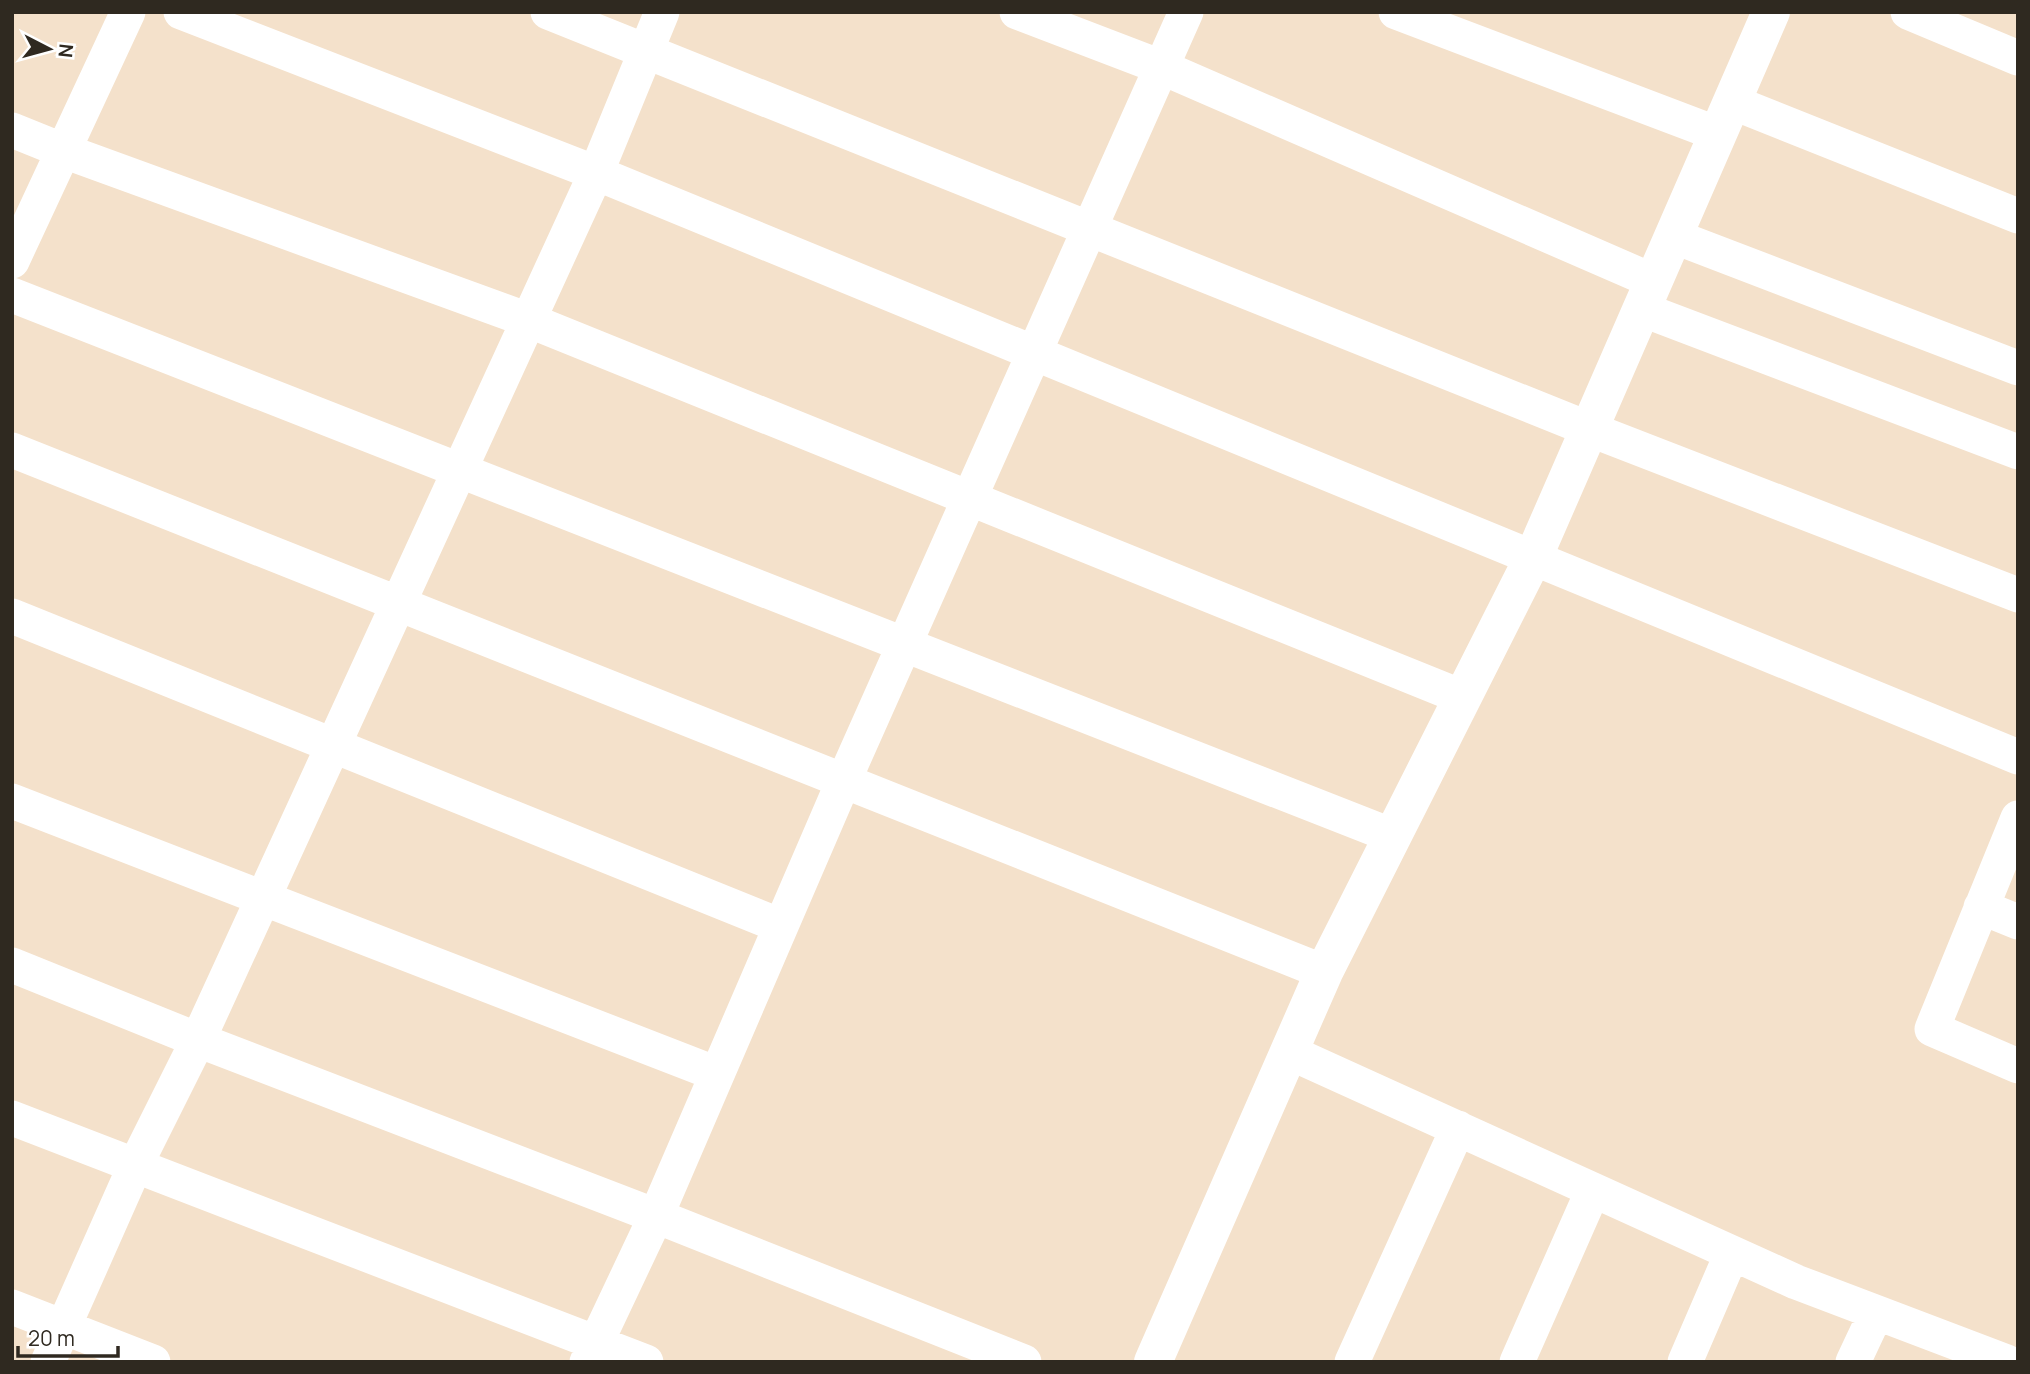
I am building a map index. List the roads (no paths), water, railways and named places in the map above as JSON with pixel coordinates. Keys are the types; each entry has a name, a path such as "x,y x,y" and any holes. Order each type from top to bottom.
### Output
{"street":[{"path":"12,261 128,12"},
{"path":"181,12 596,173 2018,757"},
{"path":"548,12 1588,429 2018,595"},
{"path":"48,1362 135,1166 198,1040 596,173 662,12"},
{"path":"1017,12 1161,67 1647,295 2018,452"},
{"path":"592,1352 656,1216 844,780 1186,12"},
{"path":"1396,12 2018,216"},
{"path":"1153,1362 1324,972 1533,558 1770,12"},
{"path":"1909,12 2018,58"},
{"path":"12,130 528,320 1462,697"},
{"path":"1674,236 2018,368"},
{"path":"12,295 1392,836"},
{"path":"12,450 1324,972"},
{"path":"12,615 781,926"},
{"path":"12,801 717,1074"},
{"path":"2018,818 1932,1029 2018,1066"},
{"path":"1981,907 2018,922"},
{"path":"12,965 1024,1362"},
{"path":"1289,1052 1796,1282 2007,1362"},
{"path":"12,1118 592,1352 646,1362"},
{"path":"1352,1362 1458,1128"},
{"path":"1517,1362 1593,1190"},
{"path":"1685,1362 1732,1253"},
{"path":"12,1307 153,1362"},
{"path":"1853,1362 1876,1312"}]}
